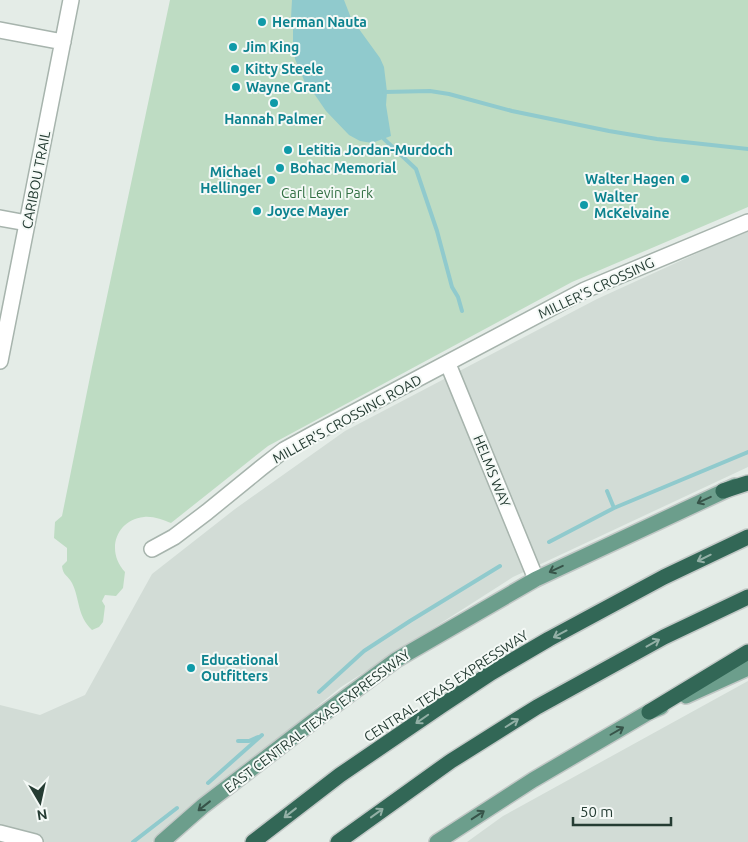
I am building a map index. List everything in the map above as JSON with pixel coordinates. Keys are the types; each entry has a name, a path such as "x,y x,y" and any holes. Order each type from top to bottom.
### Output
{"highway":[{"path":"723,492 748,482"},
{"name":"CENTRAL TEXAS EXPRESSWAY","path":"253,842 340,775 491,673 549,639 664,577 748,537"},
{"path":"338,842 451,761 537,707 664,637 748,596"},
{"path":"649,712 748,652"}],"main road":[{"name":"EAST CENTRAL TEXAS EXPRESSWAY","path":"162,842 203,806 314,720 396,660 536,578 723,492"},
{"path":"437,842 532,780 649,712 748,668"}],"street":[{"name":"CARIBOU TRAIL","path":"0,360 71,0"},
{"path":"0,30 63,42"},
{"path":"0,218 27,223"},
{"name":"MILLER'S CROSSING","path":"448,364 585,290 748,222"},
{"name":"MILLER'S CROSSING ROAD","path":"152,549 174,537 284,450 448,364"},
{"name":"HELMS WAY","path":"448,364 536,578"},
{"path":"0,833 35,842"}],"shaded area":[{"path":"748,230 748,467 513,577 341,687 152,842 0,842 0,705 40,715 85,695 152,574 235,509 345,431 597,299"},
{"path":"748,681 748,842 467,842 503,816"}],"green space":[{"name":"Carl Levin Park","path":"170,0 748,0 748,207 572,282 268,446 171,523 158,518 144,517 134,519 126,524 116,538 115,547 119,564 125,572 123,588 116,596 105,595 102,601 105,606 103,622 99,627 92,630 81,613 75,589 63,569 62,566 67,561 67,548 54,538 55,522 62,516"}],"water":[{"path":"292,0 344,0 351,18 380,58 384,67 387,92 386,105 391,136 372,143 360,141 349,135 326,111 306,85 295,59 293,23 291,18"}],"waterway":[{"path":"384,92 430,91 449,94 512,111 609,131 657,139 748,149"},
{"path":"382,136 416,169 437,231 452,287 458,297 462,311"},
{"path":"549,542 614,508 748,452"},
{"path":"607,491 614,508"},
{"path":"319,692 364,651 500,566"},
{"path":"208,783 262,735"},
{"path":"238,741 249,741 258,737"},
{"path":"133,842 177,808"}],"place":[{"name":"Herman Nauta","path":"262,22"},
{"name":"Jim King","path":"233,47"},
{"name":"Kitty Steele","path":"235,69"},
{"name":"Wayne Grant","path":"236,87"},
{"name":"Hannah Palmer","path":"274,103"},
{"name":"Letitia Jordan-Murdoch","path":"288,150"},
{"name":"Bohac Memorial","path":"280,168"},
{"name":"Walter Hagen","path":"685,179"},
{"name":"Michael Hellinger","path":"271,180"},
{"name":"Walter McKelvaine","path":"584,205"},
{"name":"Joyce Mayer","path":"257,211"},
{"name":"Educational Outfitters","path":"191,668"}]}
